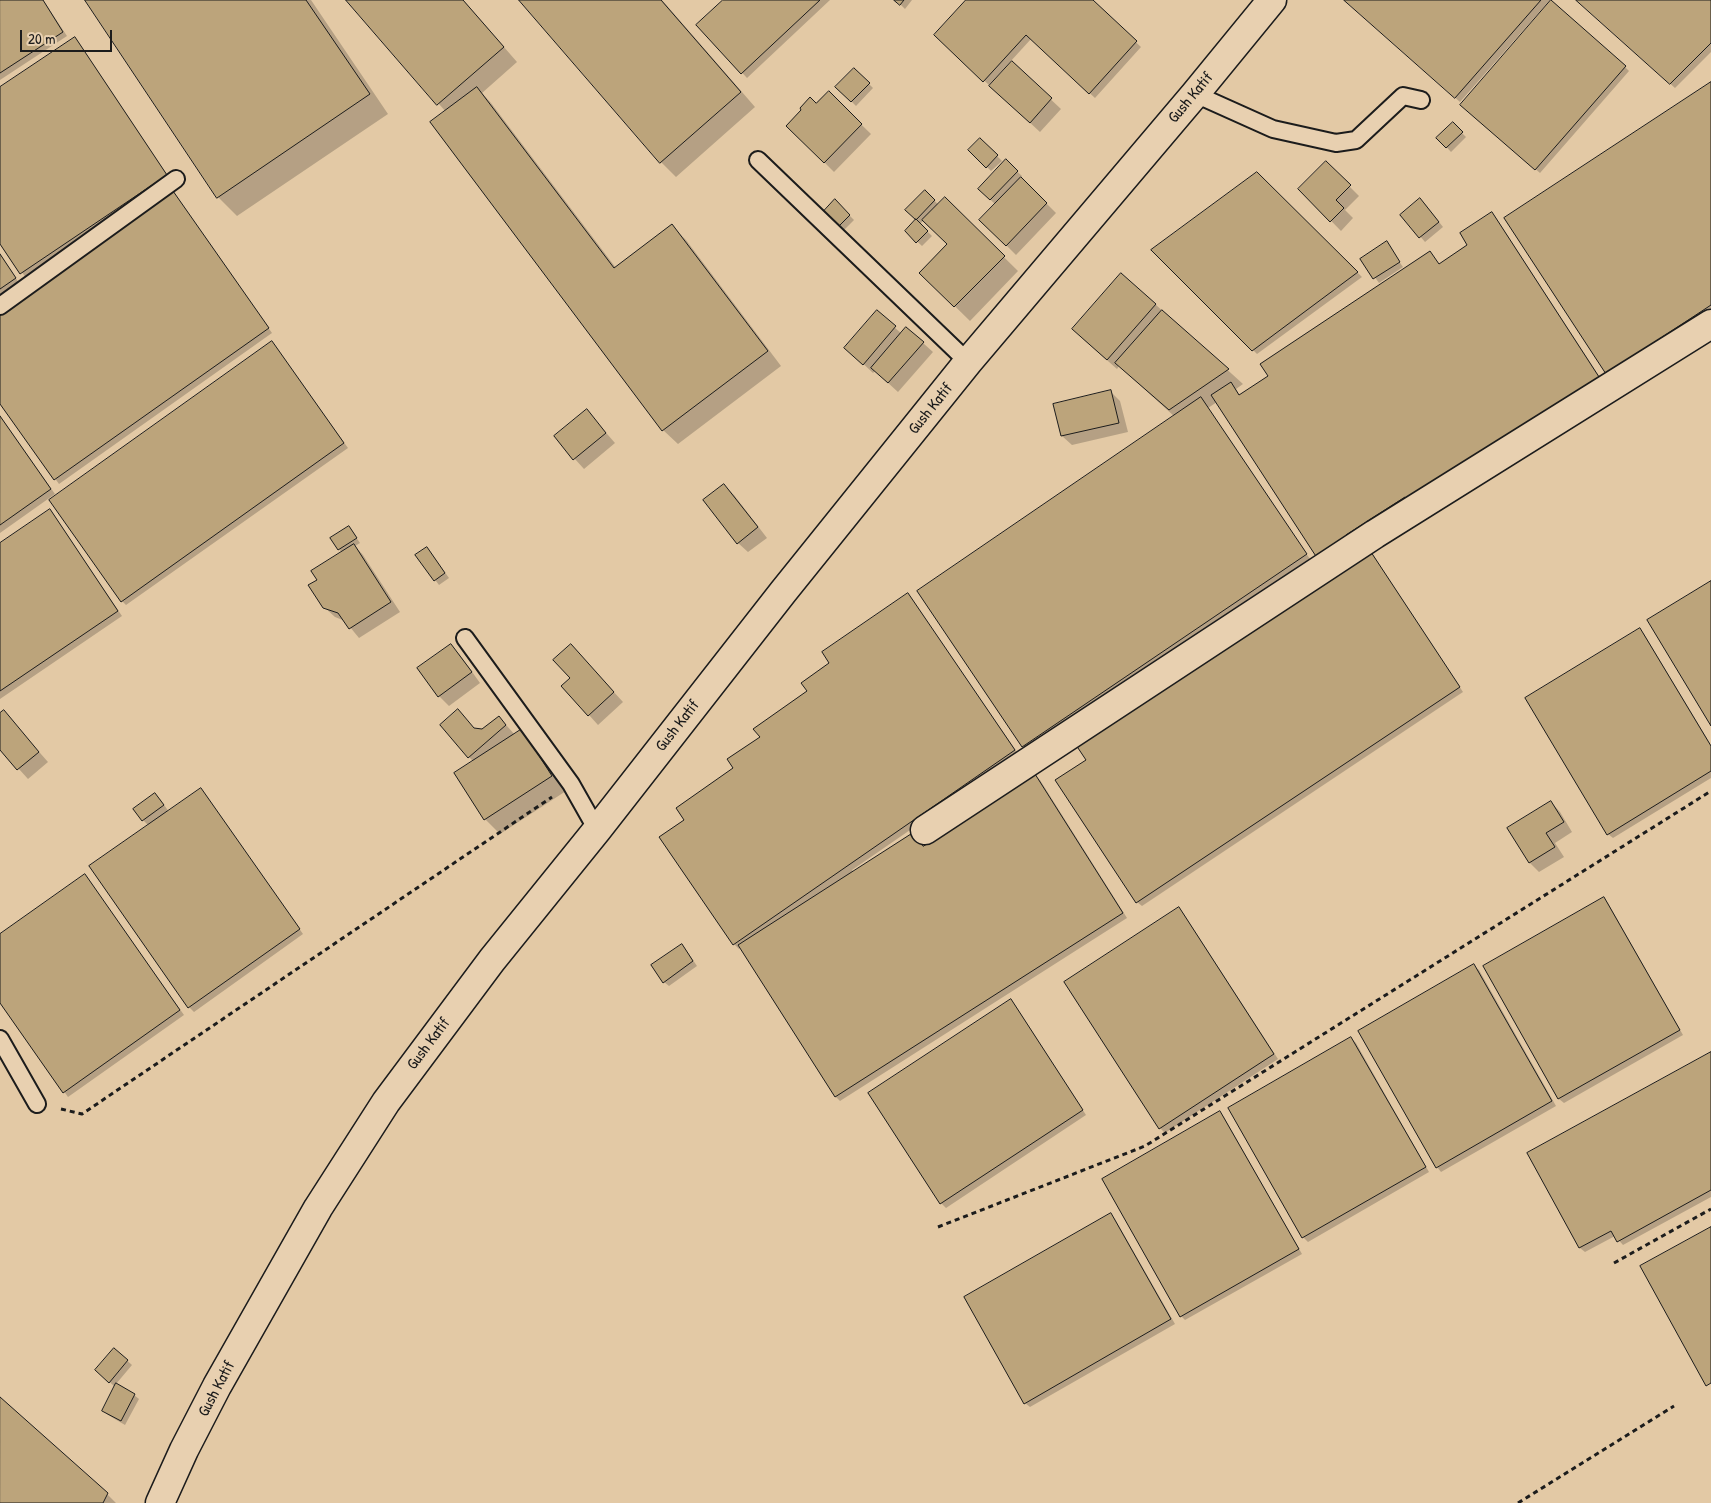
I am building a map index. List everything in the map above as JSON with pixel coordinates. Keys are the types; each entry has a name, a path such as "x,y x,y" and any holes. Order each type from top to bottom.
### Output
{"main road":[{"name":"Gush Katif","path":"160,1503 184,1450 217,1386 318,1208 386,1102 492,960 597,830 783,592 968,362 1272,0"},
{"path":"925,830 1375,534 1711,324"}],"lane":[{"path":"1195,94 1273,129 1336,142 1356,140 1403,96 1422,100"},
{"path":"758,160 968,362"},
{"path":"0,306 176,179"},
{"path":"465,638 571,784 597,830"},
{"path":"0,1039 37,1104"}],"path":[{"path":"37,1104 82,1114 571,784"},
{"path":"938,1227 1145,1146 1711,791"},
{"path":"1614,1263 1711,1209"},
{"path":"1518,1503 1674,1406"}],"building":[{"path":"0,0 43,0 63,32 0,73"},
{"path":"85,0 306,0 370,94 217,198"},
{"path":"346,0 463,0 504,47 437,105"},
{"path":"519,0 661,0 741,92 660,163"},
{"path":"723,0 820,0 741,74 696,25"},
{"path":"894,0 904,0 900,5"},
{"path":"966,0 1093,0 1137,41 1089,94 1026,35 983,82 934,35"},
{"path":"1344,0 1541,0 1455,98"},
{"path":"1551,0 1626,66 1535,170 1460,105"},
{"path":"1576,0 1711,0 1711,43 1670,84"},
{"path":"75,37 167,175 20,274 0,244 0,87"},
{"path":"1012,61 1052,98 1030,123 989,86"},
{"path":"854,68 870,83 851,102 835,87"},
{"path":"1711,82 1711,305 1606,374 1504,218"},
{"path":"477,87 614,268 672,224 768,351 662,431 430,122"},
{"path":"829,91 862,124 824,163 786,126 810,97 816,103"},
{"path":"1453,122 1463,132 1446,148 1436,138"},
{"path":"980,138 998,155 986,168 968,150"},
{"path":"1006,159 1018,171 990,200 978,189"},
{"path":"1326,161 1351,185 1336,200 1344,208 1330,222 1298,189"},
{"path":"1257,172 1358,272 1252,351 1151,250"},
{"path":"1021,177 1047,203 1006,246 979,220"},
{"path":"925,190 935,200 916,220 905,210"},
{"path":"173,191 269,328 54,480 0,404 0,313"},
{"path":"945,197 1005,256 954,307 919,273 947,244 922,220"},
{"path":"1420,198 1439,222 1419,238 1400,215"},
{"path":"835,199 850,215 839,226 824,211"},
{"path":"1492,212 1601,380 1411,505 1405,497 1346,535 1352,544 1321,564 1211,395 1231,382 1239,395 1268,376 1260,364 1430,251 1439,264 1467,245 1460,233"},
{"path":"916,219 928,231 916,243 905,231"},
{"path":"1387,241 1400,262 1373,279 1360,259"},
{"path":"0,254 16,278 0,289"},
{"path":"1121,273 1156,304 1107,360 1072,329"},
{"path":"877,310 896,326 863,365 844,348"},
{"path":"1162,310 1229,369 1169,410 1115,363"},
{"path":"906,327 924,342 888,383 871,368"},
{"path":"272,341 344,443 121,602 49,500"},
{"path":"1111,390 1119,423 1061,436 1053,404"},
{"path":"1201,397 1307,554 1022,747 917,591"},
{"path":"587,409 606,433 573,460 554,436"},
{"path":"0,416 51,489 0,525"},
{"path":"724,484 758,527 737,544 703,500"},
{"path":"50,509 118,611 0,691 0,543"},
{"path":"349,526 357,538 338,550 330,538"},
{"path":"354,544 391,602 349,629 338,613 323,608 308,585 317,580 311,571"},
{"path":"1367,546 1460,687 1136,903 1055,780 1086,760 1074,742"},
{"path":"427,547 445,573 434,581 415,555"},
{"path":"1711,581 1711,726 1647,620"},
{"path":"908,593 1015,750 733,945 659,837 684,820 676,808 733,768 727,759 760,737 753,729 807,691 801,683 829,663 822,652"},
{"path":"1640,628 1711,746 1711,771 1607,835 1525,698"},
{"path":"451,644 472,672 438,697 417,668"},
{"path":"571,644 614,692 588,716 561,686 570,678 553,660"},
{"path":"458,709 474,728 482,729 499,716 506,725 468,758 440,725"},
{"path":"4,710 39,752 17,770 0,750 0,713"},
{"path":"522,729 552,776 484,820 454,773"},
{"path":"1035,774 1123,913 835,1097 738,945 914,832 923,846"},
{"path":"201,788 300,929 188,1008 89,866"},
{"path":"155,793 164,805 142,821 133,809"},
{"path":"1551,801 1564,822 1546,833 1555,847 1529,863 1507,828"},
{"path":"85,874 180,1010 63,1093 0,1003 0,934"},
{"path":"1604,897 1680,1030 1558,1099 1483,966"},
{"path":"1179,907 1274,1054 1159,1129 1064,982"},
{"path":"682,944 693,961 663,983 651,965"},
{"path":"1474,964 1552,1101 1436,1168 1358,1031"},
{"path":"1011,999 1083,1110 940,1204 868,1093"},
{"path":"1351,1037 1426,1167 1302,1238 1228,1108"},
{"path":"1711,1052 1711,1190 1617,1242 1611,1231 1579,1248 1527,1153"},
{"path":"1220,1111 1299,1249 1180,1317 1102,1179"},
{"path":"1111,1213 1171,1319 1024,1404 964,1297"},
{"path":"1711,1227 1711,1383 1706,1386 1640,1266"},
{"path":"114,1348 128,1360 109,1383 95,1370"},
{"path":"116,1383 135,1394 121,1421 102,1411"},
{"path":"0,1397 108,1493 103,1503 0,1503"}]}
